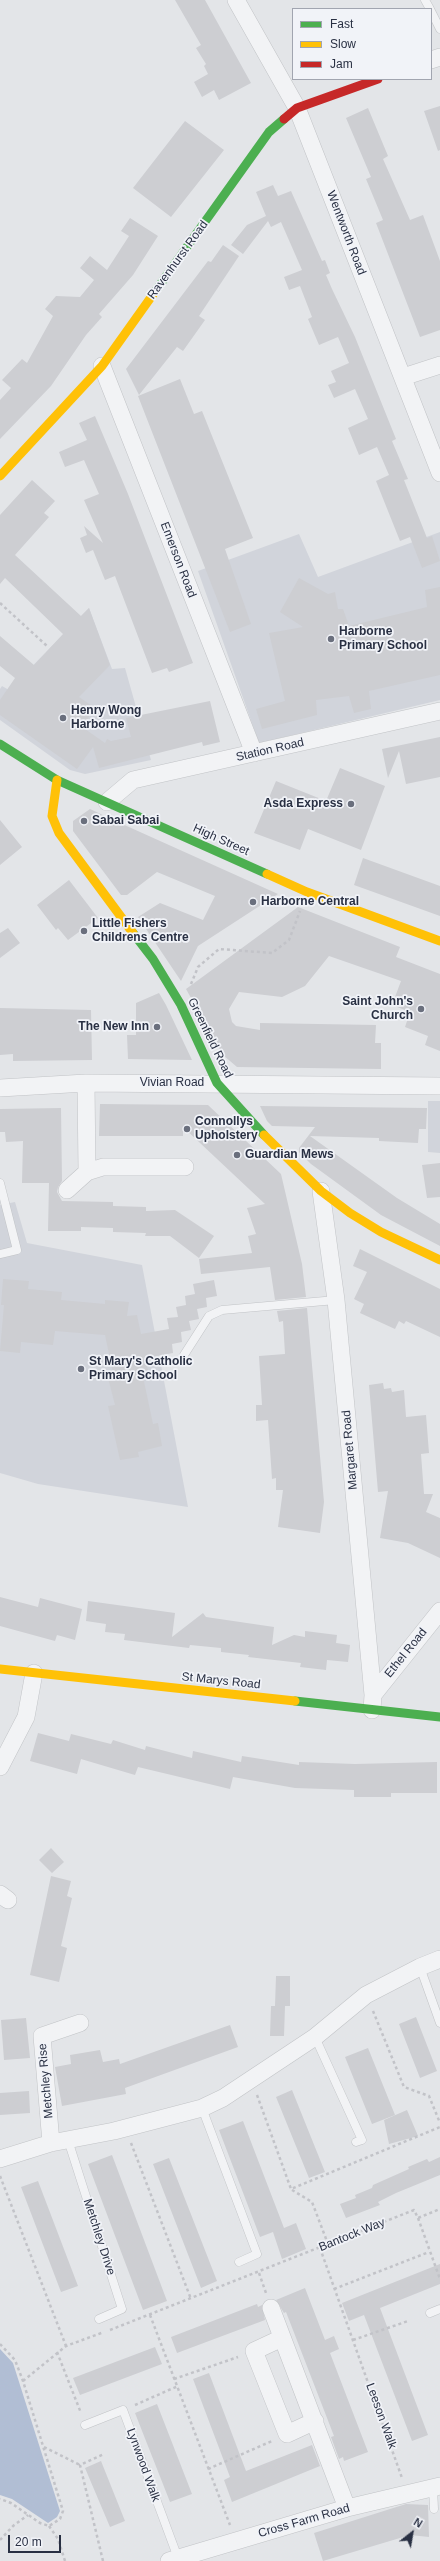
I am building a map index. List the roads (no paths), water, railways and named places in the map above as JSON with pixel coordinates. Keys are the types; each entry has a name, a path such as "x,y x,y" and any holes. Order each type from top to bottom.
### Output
{"street":[{"name":"Wentworth Road","path":"236,0 297,108 440,473"},
{"name":"Ravenhurst Road","path":"0,476 102,366 269,132 297,108 375,80"},
{"path":"403,377 440,365"},
{"name":"Emerson Road","path":"102,366 254,753"},
{"name":"Station Road","path":"107,802 133,780 440,711"},
{"name":"High Street","path":"0,744 57,780 307,892 440,942"},
{"name":"Greenfield Road","path":"57,780 52,816 59,833 153,959 181,1005 218,1083 253,1125 321,1191 350,1213 382,1232 440,1260"},
{"path":"86,1082 87,1172"},
{"name":"Vivian Road","path":"0,1088 86,1082 440,1086"},
{"path":"67,1190 87,1172 103,1168 185,1167"},
{"name":"Margaret Road","path":"321,1191 336,1300 372,1702"},
{"name":"Ethel Road","path":"372,1702 440,1611"},
{"name":"St Marys Road","path":"0,1669 372,1702 440,1717"},
{"path":"0,1767 26,1717 34,1673"},
{"path":"0,2159 50,2143 126,2128 202,2108 223,2098 315,2037 366,1996 420,1967 440,1959"},
{"name":"Metchley Rise","path":"50,2143 42,2036 80,2023"},
{"path":"271,2308 347,2508"},
{"path":"282,2338 254,2351 287,2434 315,2421"},
{"name":"Cross Farm Road","path":"173,2559 347,2508 436,2486"}],"lane":[{"path":"432,14 440,29"},
{"path":"0,1183 17,1250 0,1254"},
{"path":"184,1354 210,1316 222,1310 336,1300"},
{"path":"420,1967 440,2023"},
{"path":"315,2037 362,2140 356,2142"},
{"path":"202,2108 257,2254 239,2262"},
{"name":"Metchley Drive","path":"68,2140 122,2308 99,2319"},
{"path":"430,2313 440,2309"},
{"name":"Lynwood Walk","path":"86,2425 123,2410 173,2559"},
{"path":"434,2509 436,2486"}],"water":[{"path":"0,2349 13,2363 60,2511 57,2517 48,2523 12,2499 0,2495"}],"place":[{"name":"Harborne Primary School","path":"331,639"},
{"name":"Henry Wong Harborne","path":"63,718"},
{"name":"Asda Express","path":"351,804"},
{"name":"Sabai Sabai","path":"84,821"},
{"name":"Harborne Central","path":"253,902"},
{"name":"Little Fishers Childrens Centre","path":"84,931"},
{"name":"Saint John's Church","path":"421,1009"},
{"name":"The New Inn","path":"157,1027"},
{"name":"Connollys Upholstery","path":"187,1129"},
{"name":"Guardian Mews","path":"237,1155"},
{"name":"St Mary's Catholic Primary School","path":"81,1369"}]}
